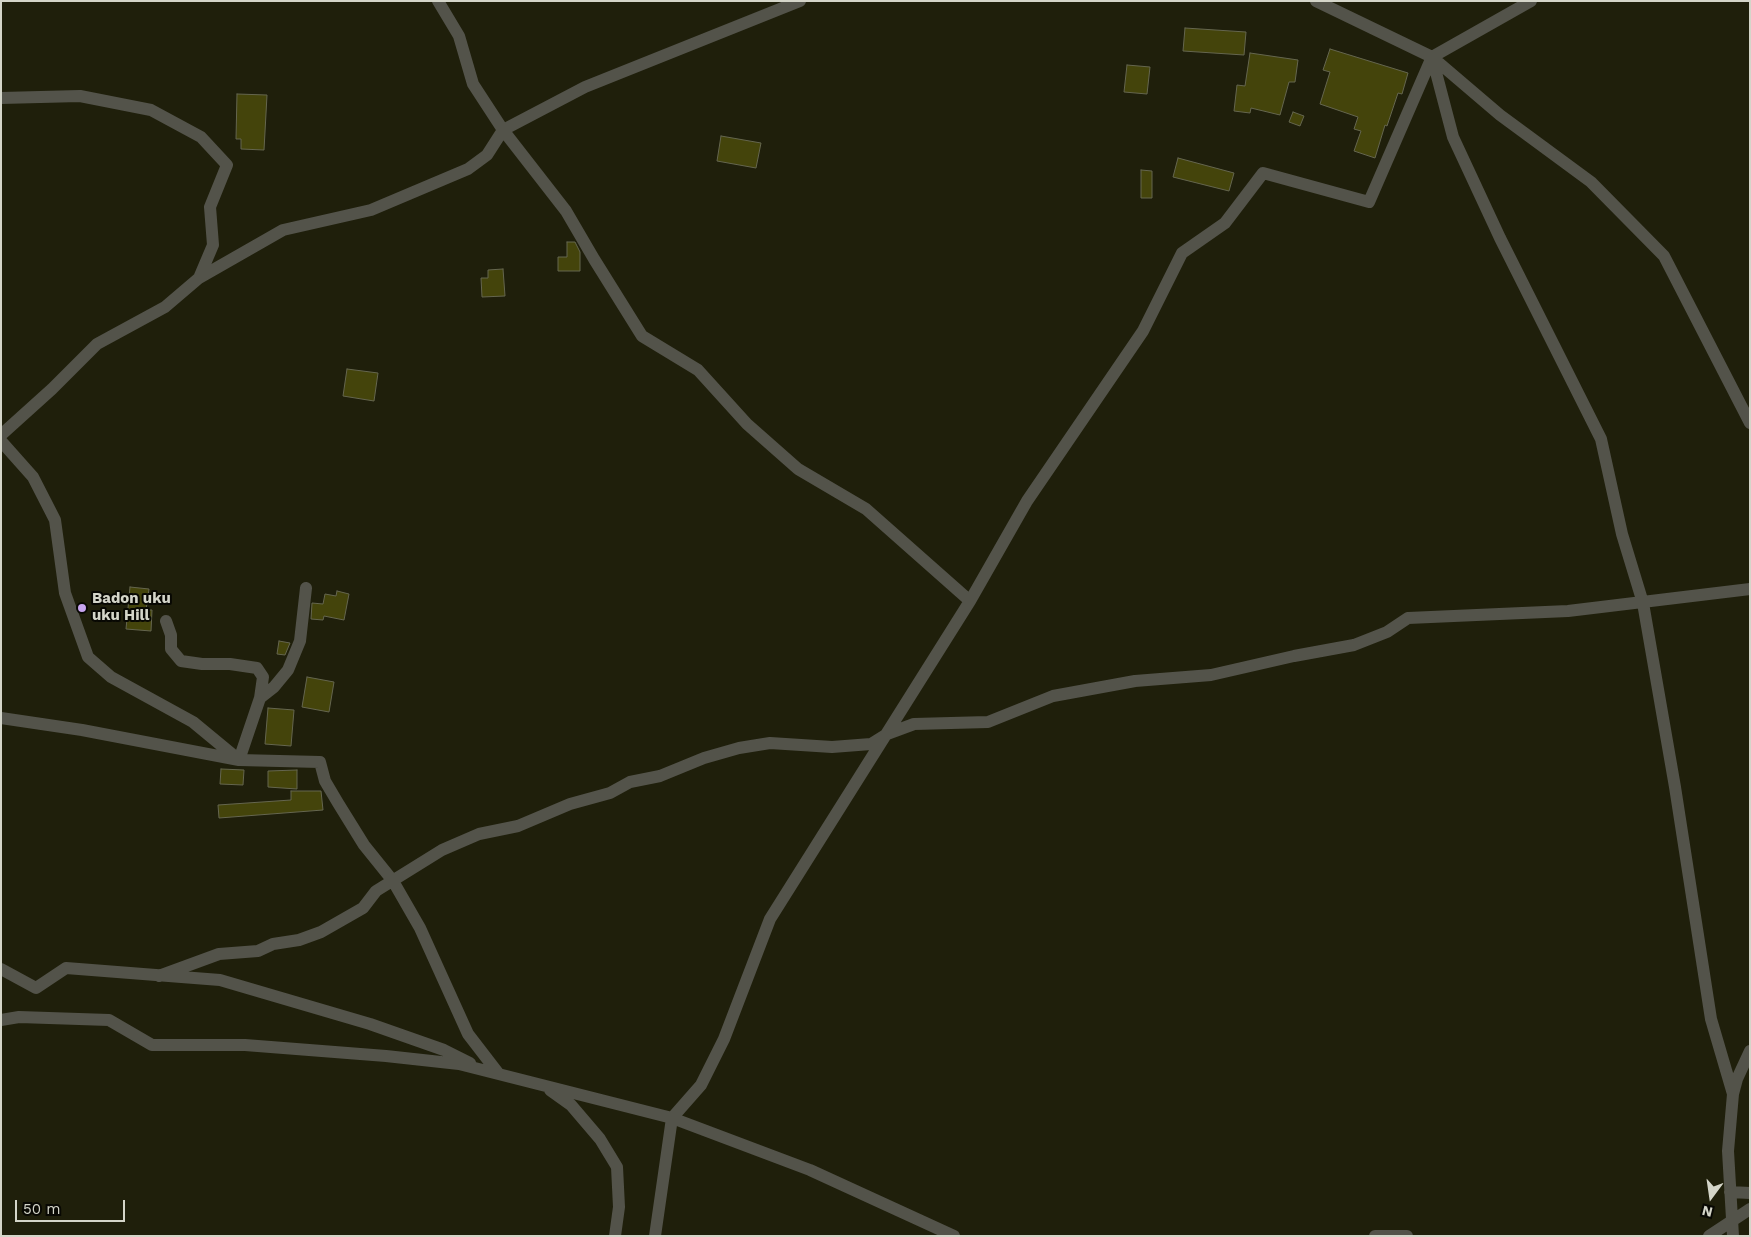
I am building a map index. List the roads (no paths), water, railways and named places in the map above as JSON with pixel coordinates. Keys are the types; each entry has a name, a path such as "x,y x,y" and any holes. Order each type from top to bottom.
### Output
{"street":[{"path":"438,1 459,36 473,84 502,130 566,211 642,336 698,370 747,424 798,469 866,509 970,601"},
{"path":"1,435 52,389 97,344 165,306 198,278 282,230 370,210 468,169 487,155 502,130 585,86 800,1"},
{"path":"1316,1 1432,57 1500,115 1591,182 1664,256 1750,423"},
{"path":"655,1236 672,1118 701,1085 724,1039 770,919 970,601 1028,501 1143,331 1182,253 1225,223 1263,173 1368,202 1432,57 1531,1"},
{"path":"1432,57 1453,137 1500,238 1601,439 1622,534 1643,603 1675,787 1711,1019 1734,1094"},
{"path":"1,98 80,96 151,110 201,137 227,165 210,207 213,245 198,278"},
{"path":"1,441 33,477 55,520 65,593 88,657 111,676 193,722 239,760"},
{"path":"260,698 274,687 288,670 300,640 306,588"},
{"path":"159,976 219,954 258,951 273,944 299,940 321,932 364,908 376,891 442,850 479,834 518,826 570,804 610,793 630,782 660,776 704,758 770,743 832,747 871,744 887,734 914,724 988,722 1053,696 1135,681 1210,675 1354,645 1386,632 1408,618 1568,611 1750,590"},
{"path":"166,620 171,634 171,649 181,661 202,664 230,664 257,668 263,677 260,698 239,760"},
{"path":"1,718 82,730 239,760 320,762 325,782 364,845 392,881 420,928 468,1034 492,1072"},
{"path":"1,969 36,988 66,968 220,980 370,1024 444,1050 492,1072"},
{"path":"1,1020 20,1018 109,1020 152,1045 264,1046 459,1064 672,1118 810,1170 954,1236"},
{"path":"1734,1236 1728,1151 1737,1079 1750,1051"},
{"path":"542,1084 571,1105 600,1138 617,1167 620,1208 614,1236"},
{"path":"1730,1192 1750,1193"},
{"path":"1709,1236 1750,1209"},
{"path":"617,1221 621,1236"},
{"path":"1375,1236 1404,1236"}],"place":[{"name":"Badon uku uku Hill","path":"82,608"}]}
